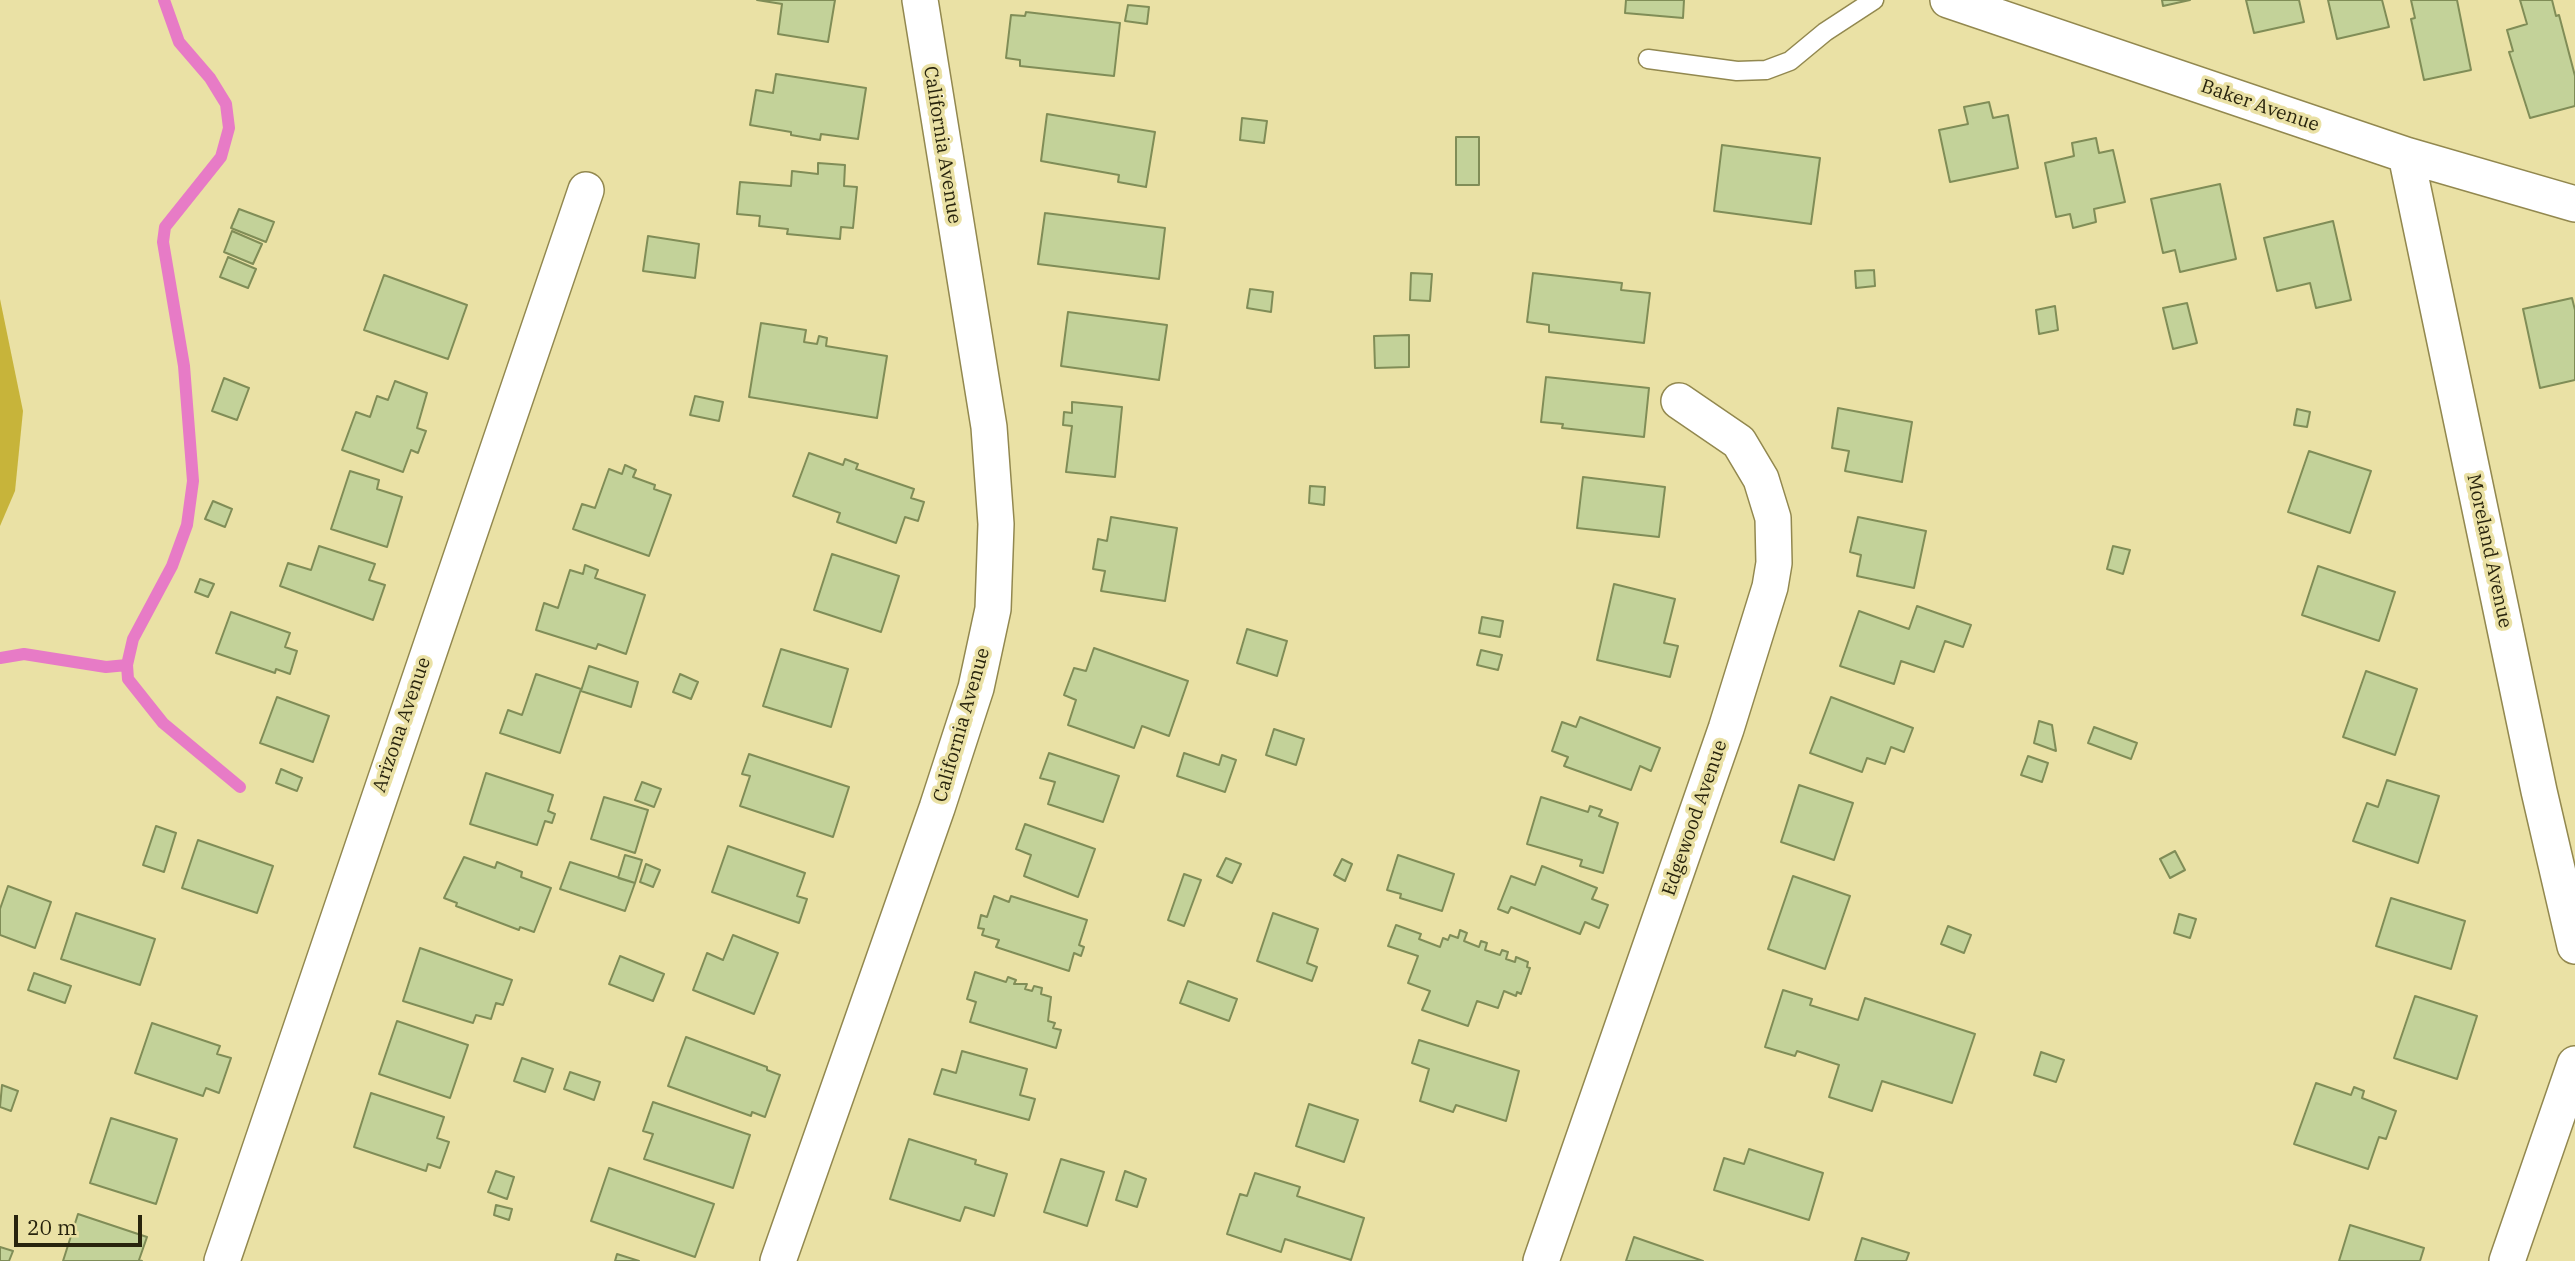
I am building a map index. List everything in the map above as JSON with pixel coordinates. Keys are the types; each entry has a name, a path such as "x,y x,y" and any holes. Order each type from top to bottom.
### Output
{"street":[{"name":"California Avenue","path":"778,1261 942,795 976,688 993,609 996,524 989,428 920,0"},
{"name":"Baker Avenue","path":"1948,0 2406,155 2575,204"},
{"name":"Moreland Avenue","path":"2406,155 2539,791 2575,946"},
{"name":"Arizona Avenue","path":"222,1261 586,190"},
{"name":"Edgewood Avenue","path":"1541,1261 1726,729 1770,587 1774,563 1773,518 1761,479 1739,442 1679,401"},
{"path":"2507,1261 2575,1064"}],"lane":[{"path":"1648,59 1737,71 1766,70 1790,61 1825,32 1874,0"}],"shaded area":[{"path":"0,299 23,411 15,491 0,526"}],"building":[{"path":"757,0 835,0 828,42 778,34 782,4"},
{"path":"1626,0 1684,0 1683,18 1625,13"},
{"path":"2162,0 2190,0 2163,6"},
{"path":"2246,0 2299,0 2304,22 2254,33"},
{"path":"2328,0 2382,0 2389,27 2337,39"},
{"path":"2411,0 2457,0 2471,70 2424,80 2411,19 2415,18"},
{"path":"2520,0 2552,0 2556,16 2559,15 2575,76 2575,106 2530,118 2509,52 2513,51 2507,30 2527,24"},
{"path":"1128,5 1149,7 1147,24 1125,21"},
{"path":"1026,12 1120,23 1114,76 1020,66 1020,60 1006,58 1011,15 1025,16"},
{"path":"776,74 866,88 858,139 821,134 820,140 750,125 756,90 773,93"},
{"path":"1989,102 1993,118 2008,115 2018,168 1950,182 1939,130 1968,124 1964,107"},
{"path":"1047,114 1155,132 1146,187 1118,182 1119,175 1041,161"},
{"path":"1242,118 1267,121 1264,143 1240,140"},
{"path":"1456,137 1479,137 1479,185 1456,185"},
{"path":"2096,138 2099,153 2113,150 2125,202 2094,209 2096,222 2073,228 2070,214 2056,217 2045,163 2074,156 2072,143"},
{"path":"1722,145 1820,158 1811,224 1714,211"},
{"path":"818,163 845,165 844,186 857,187 853,228 841,227 840,239 787,234 788,229 759,226 760,216 737,214 740,182 791,186 792,171 818,174"},
{"path":"2220,184 2236,259 2180,272 2175,250 2163,253 2151,199"},
{"path":"239,209 274,222 266,242 231,228"},
{"path":"1045,213 1165,228 1159,279 1038,264"},
{"path":"2333,221 2351,300 2316,308 2310,283 2277,291 2264,238"},
{"path":"232,231 262,244 253,264 224,252"},
{"path":"648,236 699,244 695,278 643,271"},
{"path":"228,257 256,269 248,288 220,277"},
{"path":"1874,270 1875,286 1856,288 1855,271"},
{"path":"1411,273 1432,274 1430,301 1410,300"},
{"path":"1533,273 1622,283 1621,290 1650,293 1644,343 1549,332 1549,325 1527,322"},
{"path":"384,275 467,305 448,359 364,330"},
{"path":"1250,289 1273,292 1271,312 1247,308"},
{"path":"2572,298 2575,310 2575,380 2540,388 2523,309"},
{"path":"2187,303 2197,343 2173,349 2163,308"},
{"path":"2055,306 2058,330 2039,334 2036,310"},
{"path":"1068,312 1167,325 1159,380 1061,366"},
{"path":"761,323 806,330 804,342 817,344 819,336 827,338 826,346 887,356 877,418 749,397"},
{"path":"1409,335 1409,367 1375,368 1374,336"},
{"path":"1546,377 1649,388 1644,437 1562,428 1563,424 1541,422"},
{"path":"224,378 249,388 237,420 212,411"},
{"path":"395,381 427,393 417,428 426,431 418,453 411,450 403,472 342,450 356,412 370,417 377,396 388,400"},
{"path":"695,396 723,402 719,421 690,415"},
{"path":"1072,402 1122,407 1115,477 1066,472 1072,426 1063,425 1064,412 1072,413"},
{"path":"1838,408 1912,422 1902,482 1845,471 1849,451 1832,448"},
{"path":"2297,409 2310,412 2307,427 2294,425"},
{"path":"2309,451 2371,471 2350,533 2288,512"},
{"path":"809,453 843,465 845,459 858,464 856,469 914,489 911,498 924,502 918,521 905,517 896,543 837,522 840,513 793,496"},
{"path":"625,465 636,470 633,477 655,485 654,489 671,495 649,556 573,529 582,504 595,508 609,469 622,474"},
{"path":"350,471 379,480 377,489 402,497 387,547 331,529"},
{"path":"1583,477 1665,487 1659,537 1577,528"},
{"path":"1310,486 1325,487 1324,505 1309,503"},
{"path":"213,501 232,509 225,527 205,519"},
{"path":"1111,517 1177,528 1165,601 1101,591 1105,571 1093,569 1098,539 1107,541"},
{"path":"1858,517 1926,531 1914,588 1857,576 1861,555 1850,552"},
{"path":"319,546 375,564 369,580 385,585 373,620 280,586 288,563 311,570"},
{"path":"2113,546 2130,550 2123,574 2107,569"},
{"path":"832,554 899,576 881,632 814,610"},
{"path":"585,565 598,570 595,578 645,595 626,654 598,644 596,649 536,630 544,603 558,608 570,570 583,574"},
{"path":"2318,566 2395,592 2379,641 2302,615"},
{"path":"200,579 214,584 208,597 195,592"},
{"path":"1614,584 1675,599 1664,643 1678,646 1670,677 1597,660"},
{"path":"1917,606 1971,625 1963,647 1945,641 1934,672 1901,661 1894,684 1840,666 1859,611 1909,629"},
{"path":"231,612 290,633 285,647 297,651 290,674 276,669 275,673 216,653"},
{"path":"1482,617 1503,621 1500,637 1479,633"},
{"path":"1247,629 1287,641 1277,676 1237,663"},
{"path":"1094,648 1188,681 1169,736 1142,726 1134,748 1068,725 1076,700 1064,695 1074,668 1086,671"},
{"path":"781,649 848,669 831,727 763,706"},
{"path":"1481,650 1502,655 1498,670 1477,665"},
{"path":"589,666 638,682 631,707 581,691"},
{"path":"2366,671 2417,689 2395,755 2343,737"},
{"path":"536,674 581,689 560,753 500,733 508,710 522,715"},
{"path":"680,674 698,682 691,699 673,692"},
{"path":"277,697 329,716 313,762 260,743"},
{"path":"1831,697 1913,728 1904,752 1891,747 1885,764 1867,758 1862,772 1810,753"},
{"path":"1580,717 1660,748 1651,771 1640,766 1631,790 1564,766 1568,757 1552,751 1562,722 1576,727"},
{"path":"2039,721 2052,725 2056,751 2034,743"},
{"path":"2094,727 2137,743 2131,759 2088,743"},
{"path":"1274,729 1304,739 1296,765 1266,755"},
{"path":"1049,753 1119,776 1103,822 1048,804 1055,782 1040,778"},
{"path":"1184,753 1219,765 1222,755 1236,760 1225,792 1177,776"},
{"path":"749,754 849,787 833,837 740,806 750,776 742,774"},
{"path":"2028,756 2048,763 2042,782 2021,775"},
{"path":"281,769 302,778 297,791 276,783"},
{"path":"486,773 553,795 548,811 555,814 552,823 545,821 537,845 470,824"},
{"path":"2387,780 2439,796 2418,863 2353,841 2367,803 2378,807"},
{"path":"642,782 661,789 654,807 635,800"},
{"path":"1799,785 1853,803 1834,860 1781,842"},
{"path":"604,797 648,810 635,853 591,839"},
{"path":"1541,797 1588,812 1590,806 1602,810 1599,816 1618,823 1603,873 1580,866 1582,860 1527,844"},
{"path":"1025,824 1095,849 1078,897 1024,876 1031,855 1016,849"},
{"path":"156,826 176,833 164,872 143,865"},
{"path":"198,840 273,866 257,913 182,888"},
{"path":"728,846 805,873 797,896 807,899 799,923 712,892"},
{"path":"2175,851 2185,870 2170,878 2160,859"},
{"path":"625,855 642,860 635,883 618,878"},
{"path":"1398,855 1454,874 1442,911 1400,898 1401,894 1387,890"},
{"path":"464,857 495,868 497,862 522,872 521,877 551,888 534,932 520,927 519,930 456,906 457,903 444,898"},
{"path":"1226,858 1241,864 1232,883 1217,876"},
{"path":"1342,859 1352,864 1345,881 1334,875"},
{"path":"570,862 635,883 625,911 560,889"},
{"path":"646,864 660,870 653,887 640,882"},
{"path":"1542,866 1597,888 1592,899 1608,905 1599,928 1585,922 1580,934 1511,907 1508,913 1498,909 1511,876 1535,885"},
{"path":"1184,874 1201,880 1184,926 1168,920"},
{"path":"1793,876 1850,896 1825,969 1768,949"},
{"path":"8,886 51,902 35,948 0,935 0,909"},
{"path":"994,896 1009,902 1011,896 1087,920 1079,945 1084,947 1081,956 1074,953 1069,971 996,947 999,940 982,935 984,929 978,928 981,915 987,917"},
{"path":"2391,898 2465,921 2451,969 2376,946"},
{"path":"76,913 155,939 140,985 61,959"},
{"path":"1273,913 1318,929 1307,963 1317,967 1312,981 1257,961"},
{"path":"2179,914 2196,919 2190,938 2174,933"},
{"path":"1396,925 1421,934 1419,939 1440,947 1443,938 1448,940 1450,935 1458,938 1460,930 1467,933 1464,941 1479,947 1481,941 1487,943 1485,950 1500,955 1502,950 1508,952 1506,959 1515,962 1516,957 1528,962 1527,967 1530,968 1521,994 1517,992 1516,996 1504,991 1498,1008 1477,1001 1468,1026 1422,1010 1430,991 1408,983 1418,956 1388,946"},
{"path":"1948,926 1971,935 1964,953 1941,944"},
{"path":"733,935 778,953 754,1014 693,990 707,953 723,960"},
{"path":"420,948 512,980 503,1005 496,1003 491,1019 476,1015 473,1023 403,1001"},
{"path":"620,956 664,974 653,1001 609,984"},
{"path":"975,972 1006,982 1008,977 1016,980 1014,984 1027,984 1025,989 1032,991 1034,986 1042,988 1041,994 1051,997 1048,1021 1055,1023 1053,1028 1061,1030 1056,1048 970,1022 976,1002 967,999"},
{"path":"34,973 71,986 65,1003 28,990"},
{"path":"1188,981 1237,999 1229,1021 1180,1003"},
{"path":"1783,990 1812,999 1810,1005 1858,1020 1865,998 1975,1034 1952,1103 1882,1081 1872,1111 1829,1097 1839,1065 1797,1051 1795,1056 1765,1047"},
{"path":"2415,996 2477,1016 2457,1079 2394,1058"},
{"path":"397,1021 468,1045 450,1098 379,1074"},
{"path":"152,1023 220,1046 217,1054 231,1058 219,1093 206,1088 203,1096 135,1073"},
{"path":"686,1037 767,1067 767,1070 780,1075 765,1117 752,1112 751,1116 668,1086"},
{"path":"1419,1040 1519,1071 1506,1121 1456,1105 1453,1112 1420,1101 1429,1069 1412,1063"},
{"path":"962,1051 1027,1069 1020,1095 1035,1099 1029,1120 934,1094 942,1069 956,1073"},
{"path":"2041,1052 2064,1060 2056,1082 2034,1075"},
{"path":"522,1058 553,1069 545,1092 514,1081"},
{"path":"570,1072 600,1082 594,1100 564,1089"},
{"path":"2316,1083 2351,1095 2354,1087 2364,1091 2362,1098 2396,1111 2386,1139 2379,1137 2368,1169 2294,1144"},
{"path":"2,1085 18,1091 11,1111 0,1107"},
{"path":"371,1093 444,1117 437,1138 449,1142 440,1168 428,1164 426,1171 354,1147"},
{"path":"653,1102 750,1135 733,1188 644,1159 653,1134 643,1131"},
{"path":"1309,1104 1358,1120 1344,1162 1296,1146"},
{"path":"111,1118 177,1139 156,1204 90,1183"},
{"path":"909,1139 976,1160 975,1164 1007,1174 994,1216 965,1207 960,1221 890,1199"},
{"path":"1749,1149 1823,1173 1809,1220 1714,1190 1724,1158 1744,1164"},
{"path":"1061,1159 1104,1172 1087,1226 1044,1212"},
{"path":"609,1168 714,1204 695,1257 591,1221"},
{"path":"496,1171 514,1177 507,1199 488,1192"},
{"path":"1125,1171 1146,1179 1137,1207 1116,1200"},
{"path":"1255,1173 1300,1187 1297,1196 1364,1218 1351,1260 1285,1239 1281,1252 1227,1234 1240,1194 1247,1196"},
{"path":"496,1205 512,1209 509,1220 494,1215"},
{"path":"78,1214 147,1237 139,1260 142,1261 63,1261"},
{"path":"2350,1225 2424,1248 2420,1261 2339,1261"},
{"path":"1634,1237 1703,1261 1626,1261"},
{"path":"1862,1238 1909,1253 1906,1261 1855,1261"},
{"path":"0,1247 13,1251 9,1261 0,1261"},
{"path":"617,1254 639,1261 615,1261"}],"waterway":[{"path":"164,0 179,42 210,78 226,104 229,128 221,157 165,227 163,242 184,366 193,481 187,525 172,566 133,639 127,665 128,679 163,723 240,787"},
{"path":"0,658 24,654 106,667 127,665"}]}
